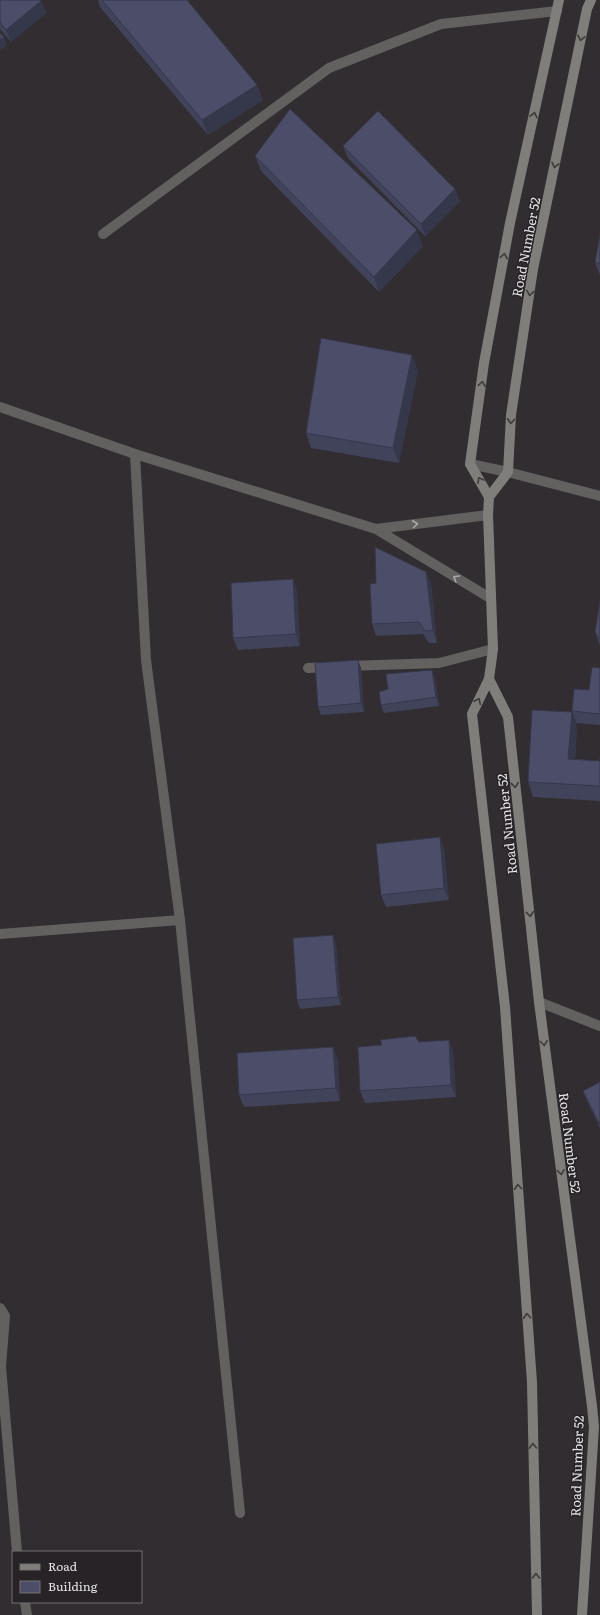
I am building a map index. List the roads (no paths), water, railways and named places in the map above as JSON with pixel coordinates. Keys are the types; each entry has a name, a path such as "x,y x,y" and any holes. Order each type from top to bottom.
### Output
{"main road":[{"name":"Road Number 52","path":"470,464 484,363 510,223 560,0"},
{"name":"Road Number 52","path":"508,472 511,415 533,269 589,5"},
{"path":"470,464 489,497 508,472"},
{"name":"Road Number 52","path":"489,497 490,598 493,649 489,679 472,714 506,1023 532,1382 537,1615"},
{"name":"Road Number 52","path":"489,679 508,717 539,1002 592,1406 594,1428 582,1615"}],"street":[{"path":"589,5 594,0"},
{"path":"103,234 329,68 441,24 557,11"},
{"path":"0,407 135,454 376,529 490,598"},
{"path":"135,454 146,660 180,920 240,1513"},
{"path":"470,464 508,472 600,496"},
{"path":"376,529 488,515"},
{"path":"308,668 439,663 493,649"},
{"path":"0,934 180,920"},
{"path":"539,1002 600,1026"},
{"path":"0,1308 5,1316 1,1367 17,1551"},
{"path":"25,1603 27,1615"}]}
